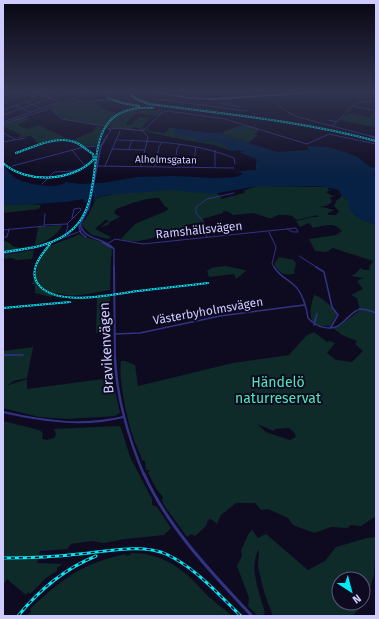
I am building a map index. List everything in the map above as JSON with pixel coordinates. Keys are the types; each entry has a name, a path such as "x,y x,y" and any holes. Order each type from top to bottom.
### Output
{"street":[{"path":"68,120 101,125 110,129 119,128 143,131 148,136 148,140 141,166"},
{"path":"143,131 155,120"},
{"path":"228,120 305,143 312,144 325,134 330,134 376,144"},
{"path":"307,120 376,138"},
{"path":"329,120 337,122"},
{"path":"332,127 337,122"},
{"path":"107,243 88,236 79,228 88,212 101,146 111,132 110,129"},
{"path":"105,166 120,131"},
{"path":"3,133 15,139"},
{"path":"3,142 25,138"},
{"path":"116,140 148,140 215,150 234,158 236,164"},
{"path":"129,149 132,140"},
{"path":"155,166 159,147 162,142"},
{"path":"175,166 177,148 180,145"},
{"path":"12,166 86,146 101,146"},
{"path":"193,167 194,150 196,147"},
{"path":"112,149 145,150"},
{"path":"42,184 54,172 73,172 86,167 72,150"},
{"path":"215,150 215,167"},
{"name":"Alholmsgatan","path":"97,166 234,168"},
{"path":"207,237 203,221 196,213 196,207 207,199 234,193"},
{"path":"65,236 64,233 68,226 67,224 81,210 80,208 74,209 72,218"},
{"path":"45,214 42,224 45,226"},
{"path":"3,230 67,224"},
{"name":"Ramshällsvägen","path":"107,243 113,240 143,244 207,237 268,231 286,229 296,228 298,232 293,232 286,229"},
{"path":"3,237 7,237 9,229"},
{"path":"3,254 38,248 65,236 81,231"},
{"path":"268,231 276,247 272,264 279,275 296,286 307,309 308,318 315,326 331,328 340,325 359,310 368,310 376,313"},
{"name":"Bravikenvägen","path":"107,243 112,248 114,254 116,378 123,417 132,447 142,469 171,521 201,561 252,616"},
{"path":"299,256 320,269 325,275 326,286 332,308 338,315 331,328"},
{"name":"Västerbyholmsvägen","path":"115,334 139,333 220,316 304,305"},
{"path":"315,326 317,314"},
{"path":"3,355 23,355"},
{"path":"3,412 42,420 69,422 109,420 123,417"}],"green space":[{"path":"15,120 28,120 17,125 27,129 38,125 68,139 50,141 39,145 31,136 17,138 21,135 3,126 3,124"},
{"path":"65,120 129,120 126,123 127,125 131,125 137,120 148,120 141,129 148,126 143,130 119,129"},
{"path":"340,120 376,120 376,127 367,126"},
{"path":"243,125 258,129 258,131 254,134 258,135 248,143 222,134 225,131"},
{"path":"97,126 104,128 99,145 83,146 72,140 92,132"},
{"path":"150,128 148,130 149,131 165,133 169,128 173,128 215,140 239,150 231,151 214,145 144,131"},
{"name":"Händelö naturreservat","path":"258,186 330,187 327,189 331,190 326,192 335,197 330,197 332,202 326,206 319,206 334,210 328,213 328,215 336,215 339,211 334,206 341,195 349,201 351,211 357,217 376,225 376,289 374,289 376,290 376,516 361,526 350,525 348,528 331,527 314,533 293,525 288,518 268,509 261,510 255,503 236,503 221,515 217,524 211,519 208,520 206,526 195,536 191,534 187,537 164,505 162,500 163,497 157,490 148,473 150,470 146,470 145,461 142,460 132,432 126,412 122,389 120,368 121,361 135,365 138,386 233,363 289,355 306,336 314,332 327,342 330,341 335,343 327,353 336,360 352,362 363,351 355,344 357,341 342,335 333,328 341,325 360,310 357,298 351,295 363,289 357,281 363,278 351,276 361,268 364,270 370,270 369,267 373,261 333,248 326,252 315,251 309,239 336,235 342,231 336,226 332,225 313,228 309,223 300,227 296,221 319,217 317,215 297,220 292,216 287,215 278,215 268,218 254,213 233,215 229,212 223,211 223,213 202,219 202,222 185,225 178,234 167,235 166,233 161,233 152,238 139,241 121,239 135,224 166,211 169,208 165,207 159,198 153,198 142,200 116,209 114,213 120,217 110,222 108,225 100,227 109,221 105,220 95,229 111,237 108,239 92,235 81,225 96,199 112,194 186,190 217,193 222,199 244,193 245,190","holes":["257,424 274,431 274,429 289,428 294,432 296,437 290,440 266,432"]},
{"path":"3,205 41,205 39,209 3,213"},
{"path":"62,226 57,233 43,242 36,245 28,247 3,252 3,241 17,248 35,245 38,227"},
{"path":"79,234 102,242 110,247 112,251 110,290 77,295 64,295 57,293 51,297 35,293 35,284 32,284 34,279 33,276 42,253 50,246"},
{"path":"34,250 32,259 3,259 3,255"},
{"path":"279,257 294,260 296,264 294,271 295,273 288,275 278,270 274,264"},
{"path":"225,266 246,271 236,279 234,274 209,277 207,271 211,268"},
{"path":"314,295 321,298 333,308 337,314 330,326 317,325 313,322 311,318 311,307"},
{"path":"110,296 110,330 96,333 97,297"},
{"path":"33,347 27,378 14,381 6,386 27,379 27,389 111,378 120,413 115,416 68,419 39,417 3,408 3,351"},
{"path":"3,421 39,430 43,433 42,439 47,440 54,438 56,434 54,429 119,426 121,428 130,457 152,499 152,505 157,507 171,528 164,535 104,543 92,541 71,544 67,549 40,551 37,563 62,564 57,568 57,571 46,578 30,594 28,592 26,595 7,579 3,585"},
{"path":"252,530 258,538 266,534 308,570 325,561 336,547 367,538 376,537 374,575 371,585 371,571 331,571 331,611 357,611 352,616 273,616 265,595 258,567 259,549 256,556 255,572 265,613 262,616 258,616 248,606 249,598 237,566 242,556 241,550"},
{"path":"131,553 152,555 171,563 188,575 209,597 232,616 27,616 31,612 30,609 42,598 74,573 98,562 126,554 126,556 130,555"}],"water":[{"path":"173,128 209,133 220,132 226,136 278,152 308,150 308,146 328,147 358,157 370,167 376,168 373,175 376,174 376,225 358,218 349,209 349,201 341,195 339,190 320,186 258,186 213,194 171,190 106,195 98,197 93,202 94,196 88,196 87,202 84,202 83,199 53,203 3,205 3,164 10,174 16,178 15,179 27,183 49,186 56,186 66,182 82,184 103,183 136,177 236,177 243,174 240,172 236,173 239,171 256,170 256,161 258,160 239,152 244,152 238,150 233,151 219,142 203,142 195,140 197,139 196,138 176,136"}],"railway":[{"path":"3,252 31,248 50,243 59,239 74,228 85,212 91,193 97,152 102,134 110,120"},
{"path":"270,120 320,128 376,141"},
{"path":"3,163 13,170 24,174 49,178 74,172 85,167 94,159 93,154 79,144 62,140 46,142 16,153"},
{"path":"50,244 37,263 34,273 38,284 46,291 58,296 85,298 208,283"},
{"path":"3,308 70,302"},
{"path":"3,558 60,556 123,549 146,549 156,551 166,554 187,566 215,590 241,616"},
{"path":"18,616 26,606 53,581 73,567 96,556"}]}
